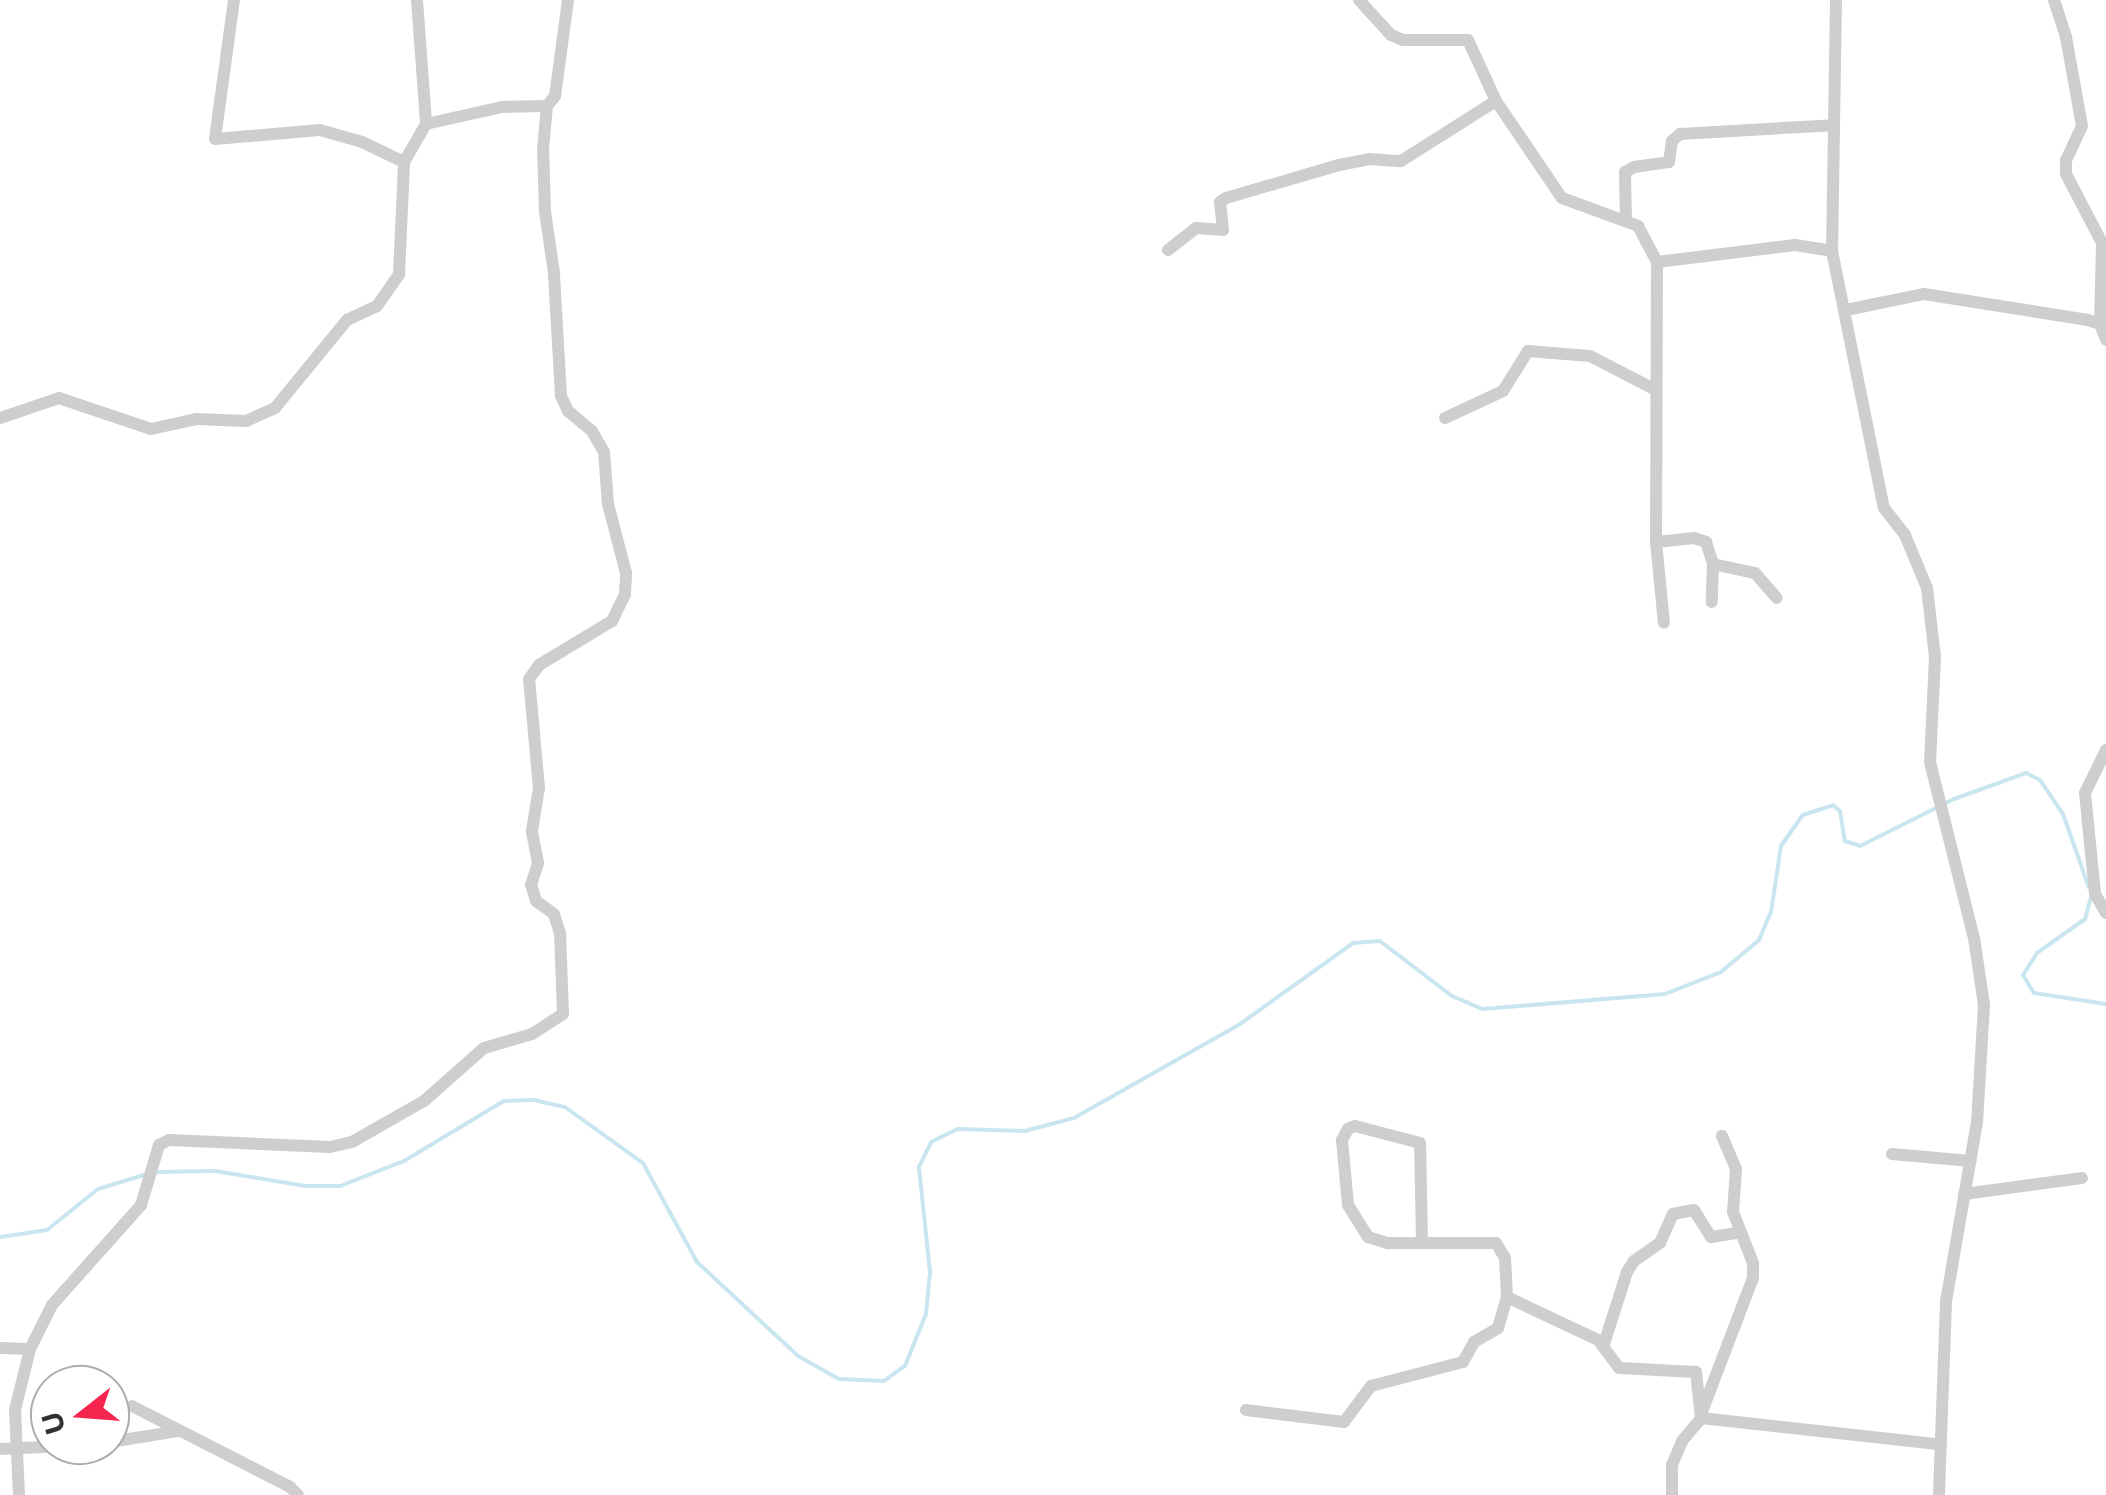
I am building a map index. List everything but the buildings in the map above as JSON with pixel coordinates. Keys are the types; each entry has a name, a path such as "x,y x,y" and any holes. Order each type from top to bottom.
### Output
{"street":[{"path":"234,0 215,139 320,130 362,142 404,162"},
{"path":"417,0 426,124"},
{"path":"19,1495 16,1410 30,1349 46,1313 146,1196 154,1154 169,1140 330,1147 352,1142 424,1101 484,1048 532,1034 563,1014 560,932 554,914 536,901 531,884 538,863 532,832 539,788 529,679 539,665 612,621 625,594 626,574 608,504 604,452 592,432 568,411 559,384 554,273 545,211 547,106 560,82 568,0"},
{"path":"1359,0 1383,28 1403,40 1468,40 1496,101 1562,198 1638,226 1657,262 1656,542 1664,623"},
{"path":"1836,0 1832,252 1881,496 1905,535 1927,588 1935,641 1929,734 1936,802 1974,938 1984,1005 1972,1162 1946,1302 1939,1495"},
{"path":"2054,0 2066,37 2082,126 2066,160 2066,174 2102,244 2100,324 2106,340"},
{"path":"1168,250 1196,228 1223,230 1220,202 1226,198 1340,165 1369,159 1401,161 1496,101"},
{"path":"0,418 59,398 151,429 196,419 246,422 275,408 348,320 377,306 399,274 404,162 414,138 426,124 502,107 547,106"},
{"path":"1626,220 1625,172 1634,166 1669,162 1672,141 1680,134 1834,125"},
{"path":"1657,262 1796,245 1832,252"},
{"path":"1846,310 1924,294 2100,324"},
{"path":"1445,418 1503,392 1528,351 1590,356 1656,390"},
{"path":"1656,542 1703,540 1714,564 1712,602"},
{"path":"1714,564 1761,576 1777,598"},
{"path":"2106,750 2084,793 2095,894 2106,913"},
{"path":"1246,1410 1344,1422 1371,1386 1463,1362 1474,1342 1498,1328 1506,1297 1506,1258 1496,1243 1422,1243 1388,1243 1368,1236 1356,1224 1348,1205 1342,1157 1343,1133 1348,1129 1355,1126 1420,1144 1422,1243"},
{"path":"1672,1495 1672,1465 1682,1441 1701,1415 1753,1278 1733,1212 1736,1169 1722,1136"},
{"path":"1892,1154 1972,1162"},
{"path":"1964,1194 2082,1178"},
{"path":"1604,1344 1628,1272 1634,1261 1660,1243 1673,1214 1694,1210 1711,1237 1741,1232"},
{"path":"1506,1297 1604,1344 1621,1368 1696,1372 1701,1415"},
{"path":"0,1348 30,1349"},
{"path":"132,1406 290,1486 298,1495"},
{"path":"1701,1415 1938,1444"},
{"path":"130,1439 179,1432"},
{"path":"0,1449 30,1449"}],"waterway":[{"path":"156,1172 215,1171 306,1186 340,1186 404,1161 504,1101 534,1100 565,1107 643,1163 697,1262 798,1356 839,1379 884,1381 905,1366 926,1314 930,1272 919,1167 931,1142 958,1129 1025,1131 1074,1118 1240,1024 1353,943 1380,941 1452,996 1483,1009 1665,994 1721,972 1759,940 1771,912 1781,846 1803,815 1833,805 1840,811 1845,841 1860,846 1954,799 2026,773 2040,780 2063,814 2089,888"},
{"path":"2091,897 2085,919 2037,953 2023,975 2034,993 2106,1004"},
{"path":"0,1237 47,1230 98,1189 147,1174"}]}
